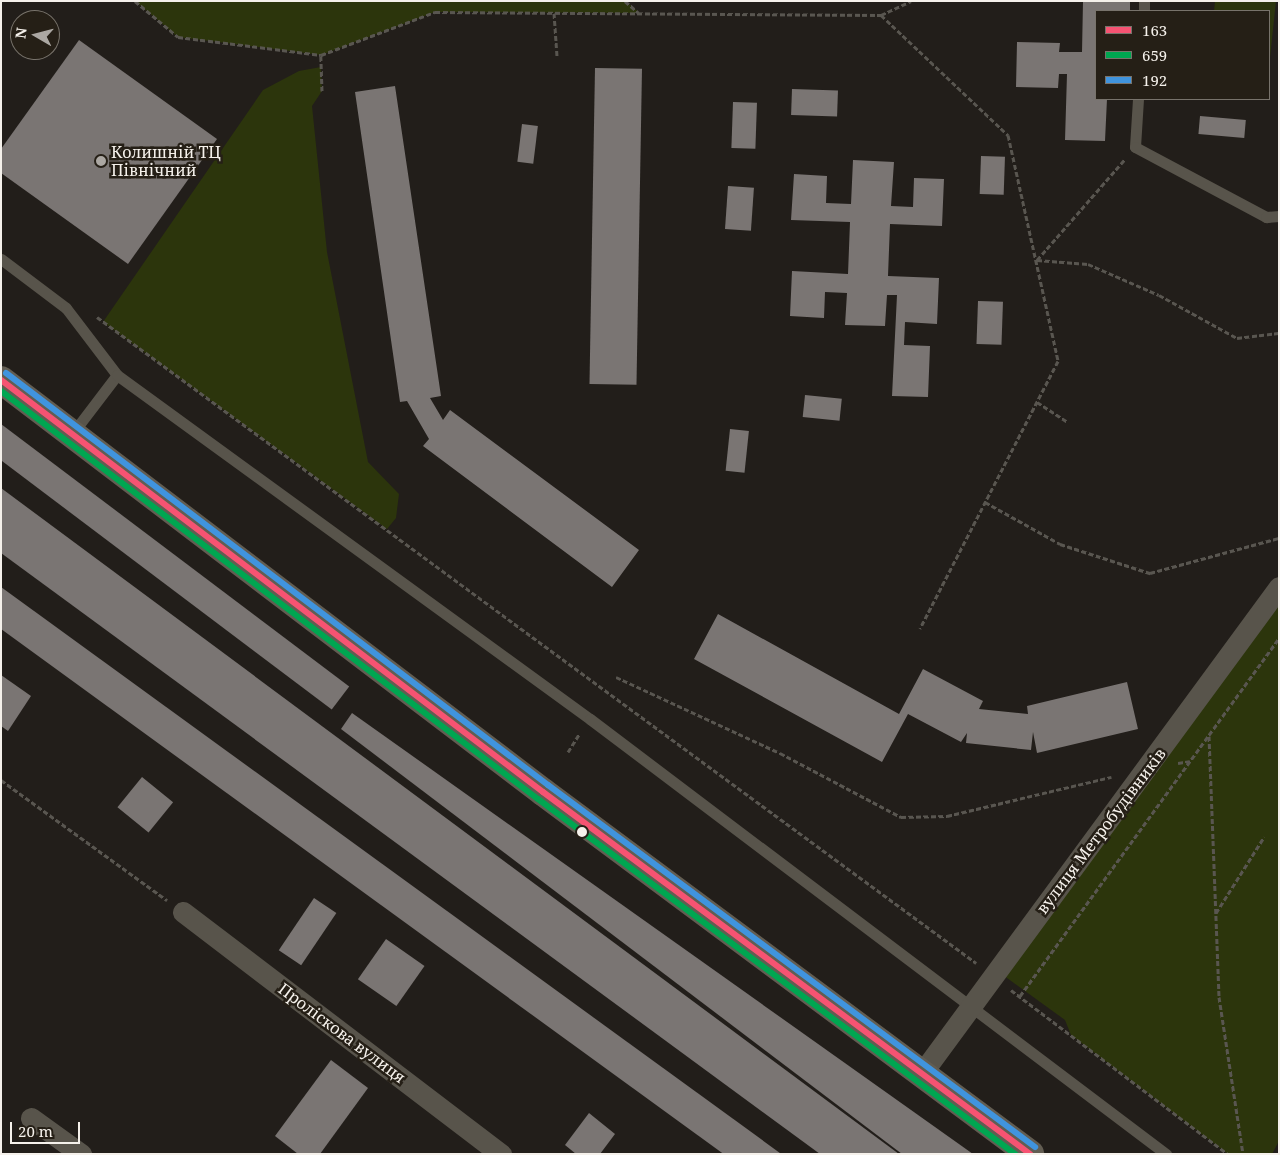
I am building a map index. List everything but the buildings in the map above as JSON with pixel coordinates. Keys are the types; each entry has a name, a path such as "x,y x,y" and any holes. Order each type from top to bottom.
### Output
{"main road":[{"path":"1,380 543,792 1030,1154"}],"street":[{"name":"вулиця Метробудівників","path":"922,1073 992,975 1148,768 1279,587"},
{"name":"Проліскова вулиця","path":"183,912 502,1154"},
{"path":"31,1118 81,1154"}],"lane":[{"path":"1138,100 1135,147 1266,218 1279,216"},
{"path":"1,259 66,308 117,375 590,719 1166,1154"},
{"path":"72,434 117,375"}],"path":[{"path":"135,1 178,37 321,56 435,12 881,15 910,1"},
{"path":"625,1 630,3 640,13"},
{"path":"554,13 557,56"},
{"path":"881,15 1008,135 1058,361 920,628"},
{"path":"321,56 322,91"},
{"path":"1037,260 1135,147"},
{"path":"1037,260 1088,264 1159,295 1237,338 1279,333"},
{"path":"95,316 992,975 1228,1154"},
{"path":"1037,402 1068,422"},
{"path":"985,502 1060,544 1150,573 1279,538"},
{"path":"1020,996 1279,638"},
{"path":"616,677 780,753 901,817 948,816 1148,768 1190,761"},
{"path":"568,752 583,728"},
{"path":"1209,735 1219,997 1243,1154"},
{"path":"1,780 183,912"},
{"path":"1216,913 1264,837"}],"green space":[{"path":"135,1 625,1 640,13 435,12 321,55 178,37"},
{"path":"1215,1 1276,1 1270,58 1270,10 1214,10"},
{"path":"321,67 322,91 312,106 327,252 368,462 399,494 396,518 387,529 103,322 263,90 299,71"},
{"path":"1279,587 1279,1141 1272,1154 1228,1154 1071,1035 1065,1020 996,970"}],"transit line":[{"name":"192","path":"6,373 548,785 1035,1147"},
{"name":"163","path":"1,380 543,792 1030,1154"},
{"name":"659","path":"1,391 538,799 1015,1154"}],"place":[{"name":"Колишній ТЦ Північний","path":"101,161"}]}
